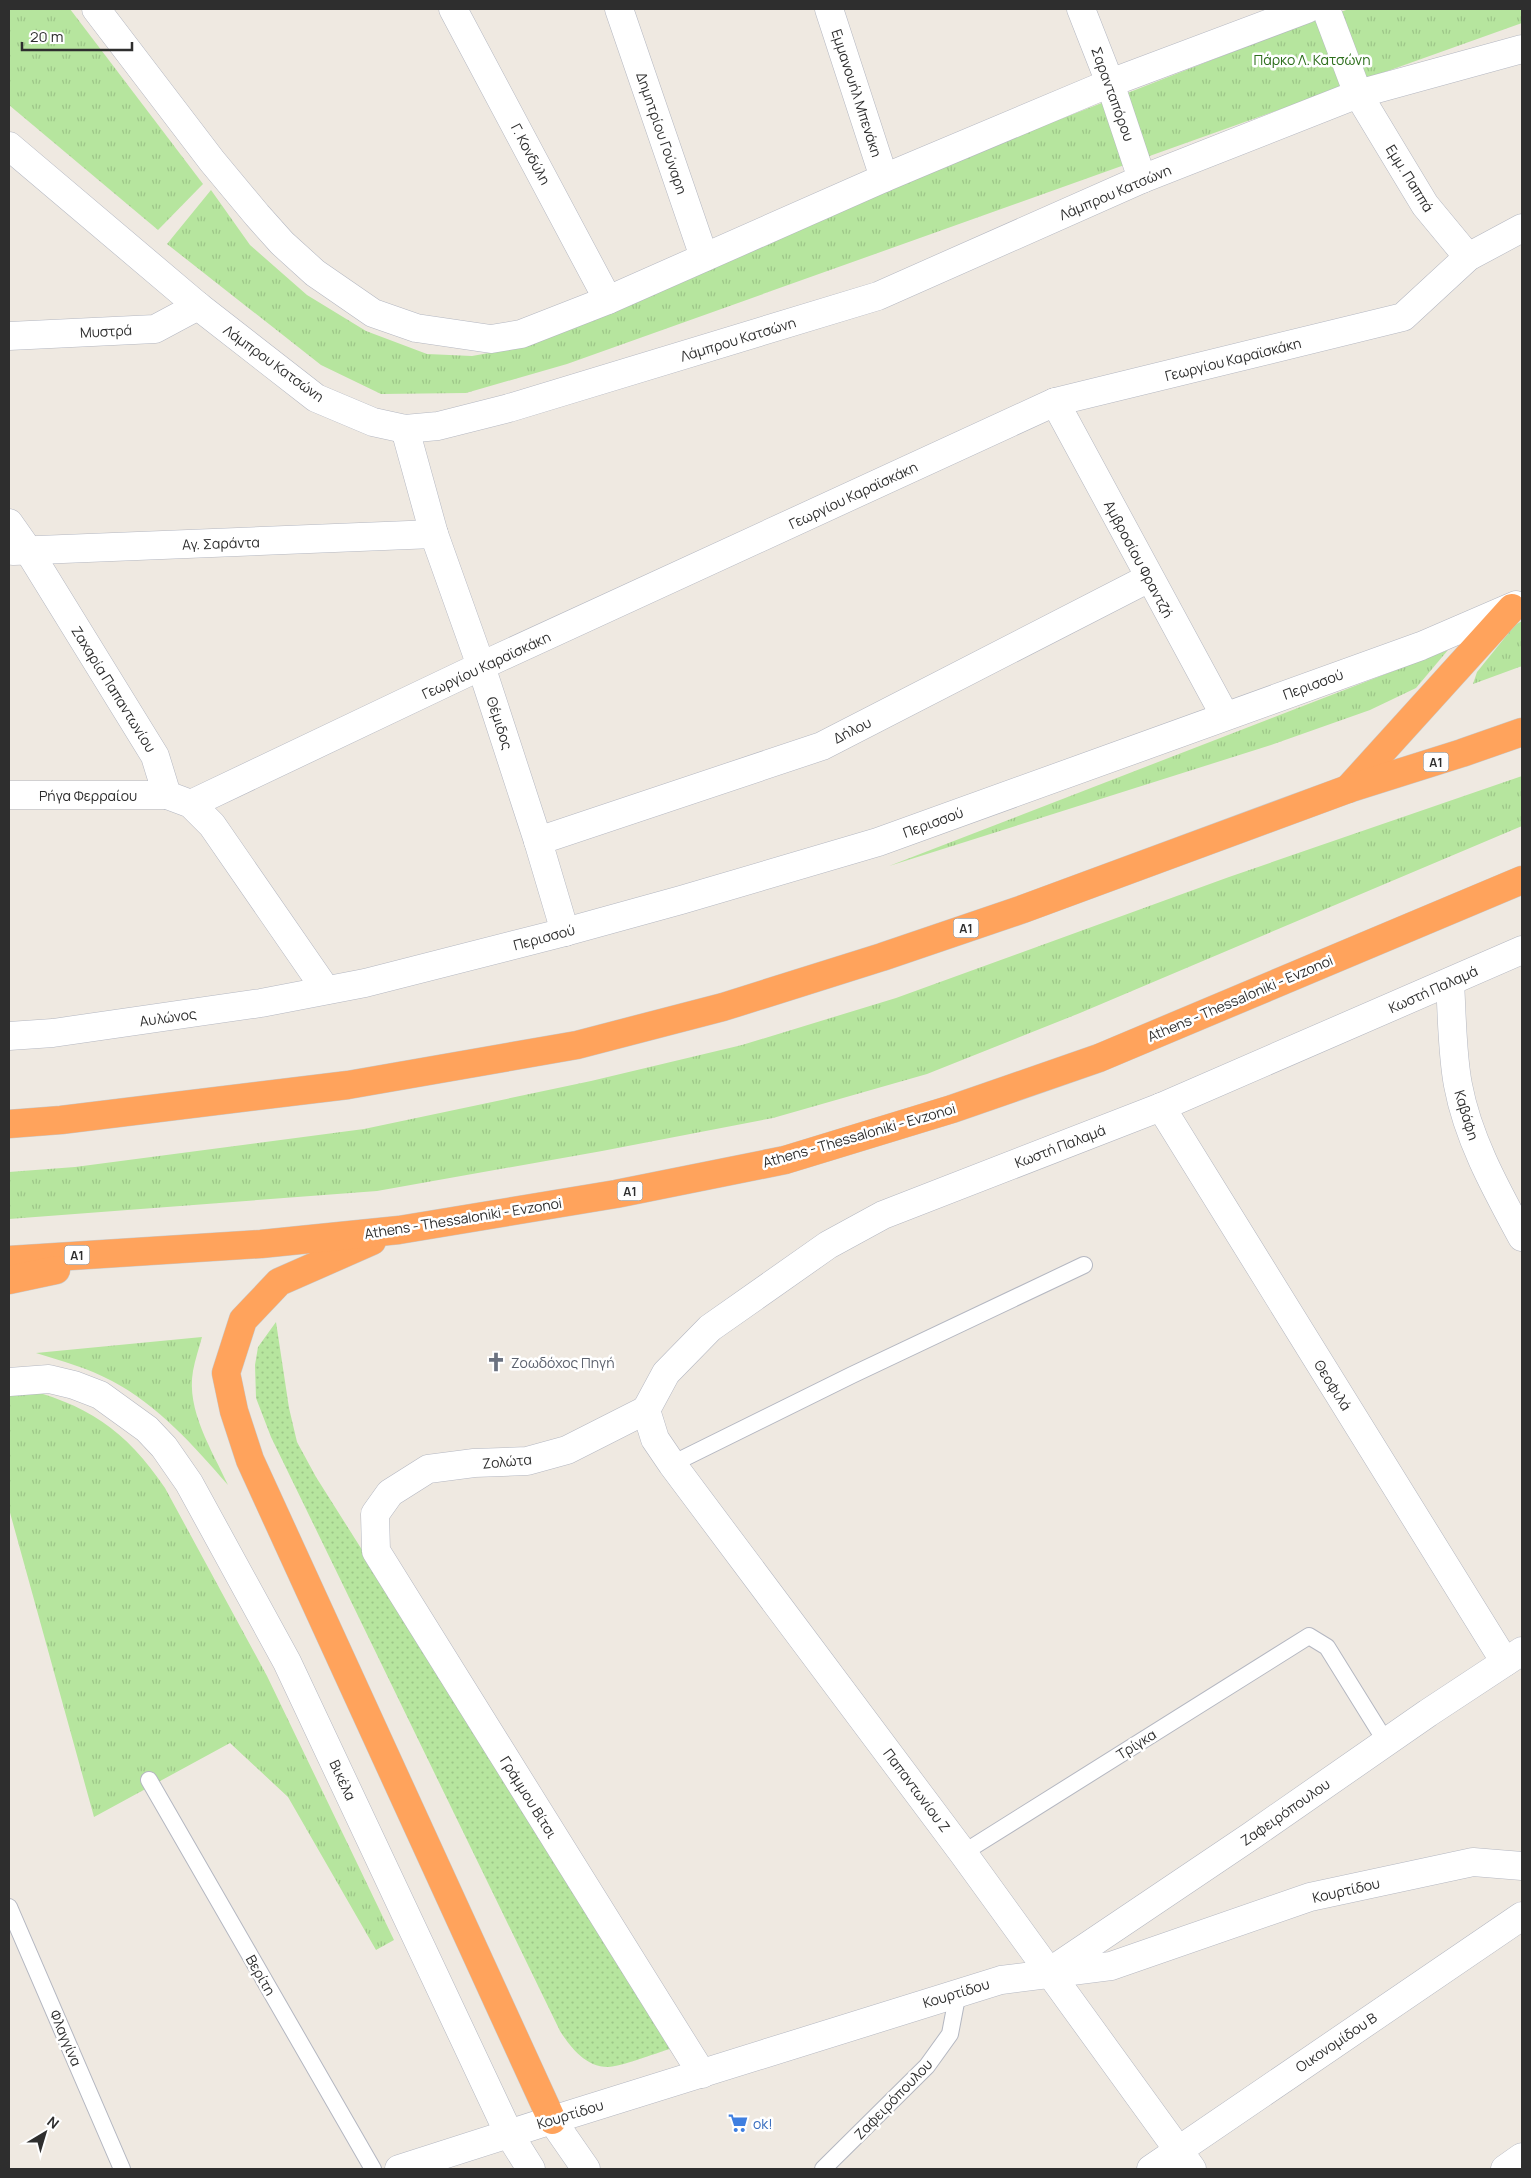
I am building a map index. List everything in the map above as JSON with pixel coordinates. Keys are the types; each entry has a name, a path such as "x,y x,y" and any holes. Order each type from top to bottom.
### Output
{"highway":[{"path":"1348,789 1517,605"},
{"name":"Α1","path":"9,1124 61,1120 348,1086 577,1046 723,1007 882,957 1042,902 1348,789 1462,754 1522,732"},
{"name":"Athens - Thessaloniki - Evzonoi","path":"9,1260 261,1244 399,1230 616,1194 785,1160 952,1109 1099,1058 1522,880"},
{"path":"399,1230 279,1282 243,1320 226,1373 234,1411 250,1460 552,2120"},
{"path":"9,1280 145,1251"}],"street":[{"path":"96,9 206,153 257,216 282,243 315,273 374,313 416,328 491,339 521,334 608,300 884,178 1110,83 1307,9"},
{"name":"Γ. Κονδύλη","path":"453,9 608,300"},
{"name":"Δημητρίου Γούναρη","path":"619,9 704,257"},
{"name":"Εμμανουήλ Μπενάκη","path":"829,9 884,178"},
{"name":"Σαρανταπόρου","path":"1081,9 1110,83 1142,179"},
{"name":"Εμμ. Παππά","path":"1326,9 1358,94 1425,205 1468,257"},
{"name":"Λάμπρου Κατσώνη","path":"9,146 198,306 316,398 373,422 405,429 438,426 510,408 878,296 1142,179 1358,94 1522,49"},
{"name":"Γεωργίου Καραϊσκάκη","path":"179,800 482,666 1055,402 1404,317 1468,257 1522,228"},
{"name":"Μυστρά","path":"9,336 155,329 198,306"},
{"name":"Αμβροσίου Φραντζή","path":"1055,402 1225,716"},
{"name":"Θέμιδος","path":"405,429 434,534 482,666 565,932"},
{"name":"Ζαχαρία Παπαντωνίου","path":"9,524 18,551 155,756 179,800 212,825 326,990"},
{"name":"Αγ. Σαράντα","path":"18,551 434,534"},
{"name":"Δήλου","path":"538,841 822,746 1149,578"},
{"name":"Περισσού","path":"326,990 565,932 878,842 1421,646 1517,605"},
{"name":"Ρήγα Φερραίου","path":"9,795 179,800"},
{"name":"Κωστή Παλαμά","path":"646,1410 666,1372 710,1328 828,1245 883,1215 1160,1108 1522,950"},
{"name":"Καβάφη","path":"1450,982 1458,1085 1471,1133 1494,1185 1522,1236"},
{"name":"Αυλώνος","path":"9,1036 54,1033 261,1003 326,990"},
{"name":"Θεοφιλά","path":"1160,1108 1513,1656"},
{"name":"Βικέλα","path":"9,1382 49,1379 74,1385 100,1395 147,1429 164,1447 189,1483 287,1662 509,2134 531,2169"},
{"name":"Παπαντωνίου Ζ","path":"646,1410 655,1439 672,1464 963,1853 1186,2159"},
{"name":"Ζολώτα","path":"375,1514 390,1493 428,1468 474,1463 527,1461 567,1450 646,1410"},
{"name":"Γράμμου Βίτσι","path":"375,1514 376,1551 702,2074"},
{"name":"Ζαφειρόπουλου","path":"1049,1973 1513,1656"},
{"name":"Κουρτίδου","path":"399,2169 1001,1980 1111,1966 1310,1897 1473,1862 1522,1866"},
{"name":"Οικονομίδου Β","path":"1151,2169 1186,2159 1522,1916"},
{"path":"552,2120 586,2169"},
{"path":"1505,2169 1522,2157"}],"lane":[{"path":"672,1464 1084,1264"},
{"name":"Τρίγκα","path":"963,1853 1309,1636 1327,1647 1386,1742"},
{"name":"Βερίτη","path":"149,1780 373,2169"},
{"name":"Φλαγγίνα","path":"9,1906 122,2169"},
{"name":"Ζαφειρόπουλου","path":"823,2169 927,2066 950,2034 958,1992"}],"green space":[{"path":"9,9 70,9 203,184 158,230 9,105"},
{"name":"Πάρκο Λ. Κατσώνη","path":"1349,9 1522,9 1522,23 567,364 466,393 381,394 321,365 167,244 211,190 250,245 307,295 366,331 427,354 472,356 511,349 882,189 1286,31"},
{"path":"1522,621 1522,666 1473,684 1477,672 1515,625"},
{"path":"1448,650 1416,688 1370,710 1271,745 889,866"},
{"path":"1522,776 1522,826 1080,1013 927,1074 773,1118 377,1191 9,1219 9,1172 75,1167 364,1129 591,1081 742,1045 896,998 1229,877"},
{"path":"276,1322 289,1408 297,1442 316,1477 676,2047 614,2066 600,2066 593,2064 580,2055 560,2031 271,1437 256,1398 255,1365 258,1347"},
{"path":"202,1337 193,1371 193,1400 202,1430 228,1485 174,1427 129,1391 94,1372 36,1353"},
{"path":"17,1387 64,1401 102,1422 135,1450 165,1488 267,1676 394,1940 376,1950 288,1797 230,1743 94,1817 9,1509 9,1389"}],"place":[{"name":"Ζοωδόχος Πηγή","path":"496,1362"},
{"name":"ok!","path":"738,2123"}]}
